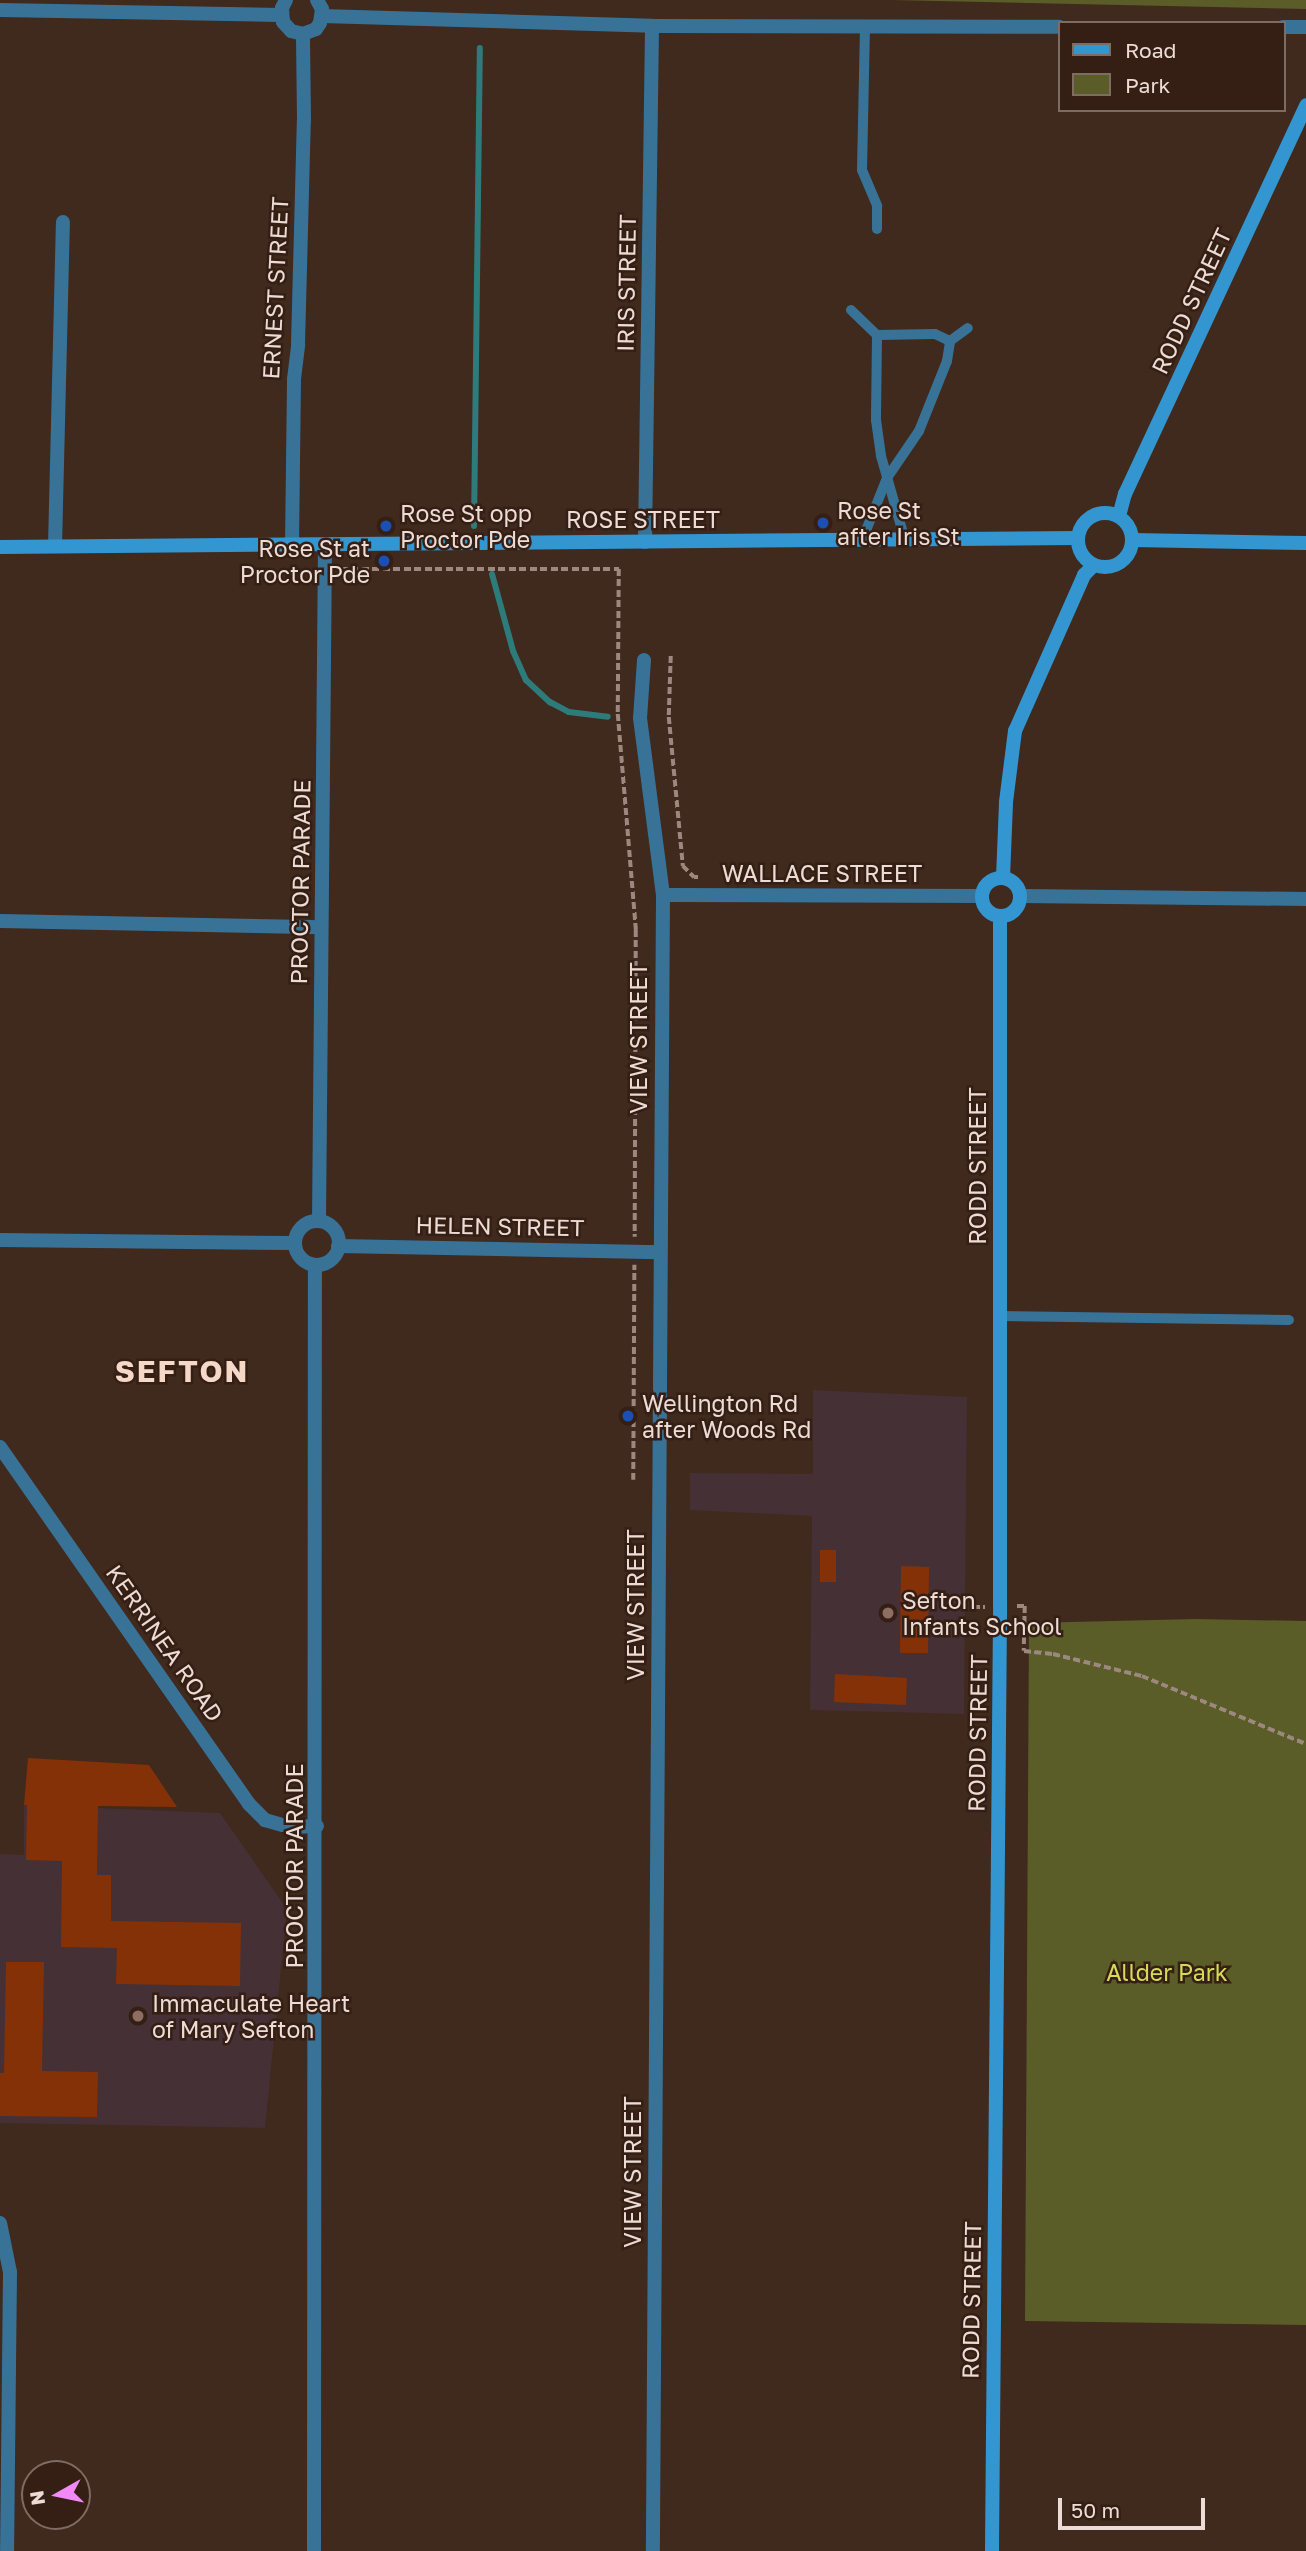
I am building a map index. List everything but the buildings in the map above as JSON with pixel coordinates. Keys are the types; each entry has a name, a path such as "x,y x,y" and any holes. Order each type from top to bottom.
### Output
{"street":[{"path":"286,0 281,15 286,27 303,34 316,29 322,16 317,0"},
{"path":"0,10 281,15"},
{"path":"322,16 652,26 1058,27"},
{"name":"IRIS STREET","path":"645,542 652,26"},
{"path":"1285,27 1306,27"},
{"name":"ERNEST STREET","path":"292,545 294,379 298,344 304,120 303,34"},
{"name":"RODD STREET","path":"1119,516 1125,494 1306,106"},
{"path":"55,546 63,222"},
{"path":"1111,513 1119,516 1130,531 1131,549 1120,563 1111,566 1094,565 1083,556 1078,538 1082,526 1094,515 1111,513"},
{"name":"ROSE STREET","path":"0,547 1078,538"},
{"path":"1132,540 1306,543"},
{"name":"PROCTOR PARADE","path":"319,1221 326,545"},
{"path":"1003,878 1007,788 1015,731 1084,575 1094,565"},
{"name":"VIEW STREET","path":"645,660 640,718 663,895 653,2551"},
{"path":"1003,878 1012,882 1020,896 1015,910 1000,916 987,910 982,896 989,882 1003,878"},
{"name":"WALLACE STREET","path":"663,895 982,896"},
{"path":"1020,896 1306,900"},
{"name":"RODD STREET","path":"992,2551 1000,1606 1000,916"},
{"path":"0,921 321,927"},
{"path":"319,1221 333,1228 338,1246 329,1262 315,1265 302,1260 295,1243 300,1228 319,1221"},
{"path":"0,1240 295,1243"},
{"name":"HELEN STREET","path":"338,1246 660,1252"},
{"name":"PROCTOR PARADE","path":"314,2551 317,1826 315,1265"},
{"name":"KERRINEA ROAD","path":"0,1447 249,1804 265,1819 290,1827 317,1826"},
{"path":"0,2223 10,2272 7,2551"}],"lane":[{"path":"865,27 862,170 875,198 877,229"},
{"path":"851,310 877,335 935,334 950,341"},
{"path":"866,541 867,528 887,478 919,431 947,361 950,341 968,328"},
{"path":"877,335 877,420 887,478 905,540"},
{"path":"1000,1316 1289,1320"}],"path":[{"path":"341,569 619,569 618,714 636,930 633,1480"},
{"path":"671,656 669,717 683,866 694,877 703,877"},
{"path":"973,1608 1025,1606 1024,1651 1054,1654 1142,1676 1306,1744"}],"shaded area":[{"name":"Sefton Infants School","path":"813,1390 967,1397 964,1714 810,1710 812,1516 690,1510 690,1473 813,1474"},
{"name":"Immaculate Heart of Mary Sefton","path":"24,1805 220,1813 287,1909 265,2128 0,2123 0,1854 24,1855"}],"green space":[{"path":"891,0 1306,0 1306,9"},
{"name":"Allder Park","path":"1195,1619 1306,1621 1306,2325 1025,2321 1029,1623"}],"waterway":[{"path":"474,526 480,48"},
{"path":"492,574 513,651 526,680 550,702 569,712 608,717"}],"place":[{"name":"Rose St after Iris St","path":"823,523"},
{"name":"Rose St opp Proctor Pde","path":"386,526"},
{"name":"Rose St at Proctor Pde","path":"384,561"},
{"name":"Wellington Rd after Woods Rd","path":"628,1416"},
{"name":"Sefton Infants School","path":"888,1613"},
{"name":"Immaculate Heart of Mary Sefton","path":"138,2016"}],"district":[{"name":"SEFTON","path":"182,1371"}]}
